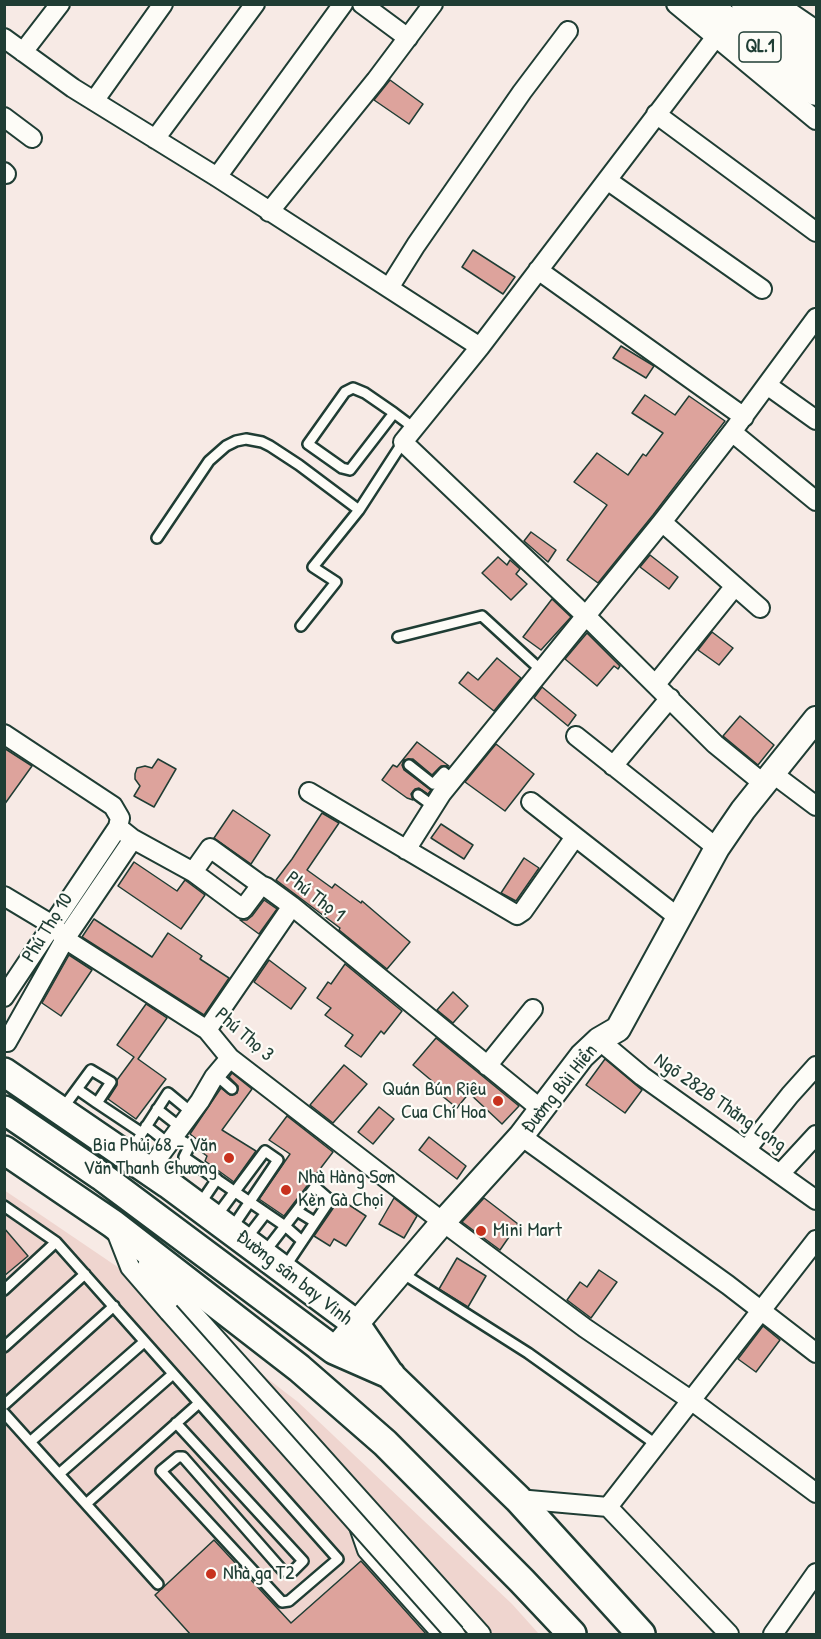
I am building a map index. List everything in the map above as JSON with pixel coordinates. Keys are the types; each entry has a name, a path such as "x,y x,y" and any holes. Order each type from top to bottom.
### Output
{"main road":[{"name":"QL.1","path":"703,4 816,90"},
{"name":"QL.1","path":"747,4 816,57"},
{"name":"Đường sân bay Vinh","path":"4,1072 69,1100 148,1170 355,1323 391,1376 518,1499 641,1635"},
{"path":"4,1110 101,1176 334,1350 391,1376"},
{"path":"4,1150 113,1224 299,1368 385,1443 522,1581 572,1635"}],"street":[{"path":"23,52 60,4"},
{"path":"93,101 163,4"},
{"path":"155,139 255,4"},
{"path":"217,177 343,4"},
{"path":"362,4 408,38"},
{"path":"269,212 433,4"},
{"path":"676,4 816,120"},
{"path":"778,4 816,30"},
{"path":"389,288 515,101 568,31"},
{"path":"4,38 93,101 217,177 480,347"},
{"path":"715,38 480,347 403,442 587,617 715,744 816,806"},
{"path":"656,114 816,232"},
{"path":"4,117 32,138"},
{"path":"607,180 762,289"},
{"path":"538,270 744,417"},
{"path":"406,850 433,806 453,780 662,522 744,417 816,318"},
{"path":"767,386 816,418"},
{"path":"732,432 816,501"},
{"path":"662,522 760,608"},
{"path":"656,684 735,586"},
{"path":"613,766 670,698"},
{"name":"Đường Bùi Hiển","path":"334,1350 355,1323 402,1273 443,1222 521,1136 582,1056 599,1040 618,1029 717,848 768,778 816,719"},
{"name":"Phú Thọ 1","path":"4,734 112,806 120,818 118,827 134,839 193,872 243,909 261,885 292,906 542,1110"},
{"path":"576,736 717,848"},
{"path":"309,792 518,915 575,837"},
{"path":"531,802 679,918"},
{"name":"Phú Thọ 10","path":"4,1042 7,1042 59,932 118,827"},
{"name":"Phú Thọ 10","path":"4,997 134,839"},
{"path":"193,872 210,848 261,885"},
{"name":"Phú Thọ 3","path":"4,896 207,1030 230,1058 443,1222 585,1328 692,1401 816,1493"},
{"path":"207,1030 292,906"},
{"path":"487,1066 533,1009"},
{"name":"Ngõ 282B Thăng Long","path":"599,1040 642,1076 816,1200"},
{"path":"148,1170 230,1058"},
{"path":"746,1150 776,1111 816,1066"},
{"path":"780,1174 816,1135"},
{"path":"521,1136 762,1310 816,1353"},
{"path":"113,1224 130,1267 455,1635"},
{"path":"113,1224 481,1635"},
{"path":"608,1507 816,1240"},
{"path":"343,1480 367,1550 442,1635"},
{"path":"518,1499 608,1507 729,1635"},
{"path":"773,1635 816,1573"}],"lane":[{"path":"394,413 350,470 342,468 308,444 345,392 353,388 365,393 394,413 414,428"},
{"path":"157,538 209,461 226,446 246,439 270,446 359,510"},
{"path":"301,627 336,582 313,567 359,510 403,442"},
{"path":"398,637 482,616 542,671"},
{"path":"409,765 433,784 444,772 453,780"},
{"path":"418,795 433,806"},
{"path":"69,1100 91,1070 111,1082 97,1103"},
{"path":"216,1075 232,1089"},
{"path":"186,1158 148,1170 144,1130 168,1093 191,1112"},
{"path":"69,1100 97,1103 144,1130 174,1135 190,1145 184,1157 186,1158"},
{"path":"157,1109 174,1135"},
{"path":"266,1151 278,1160 251,1202 240,1236 236,1192 266,1151"},
{"path":"186,1158 285,1226 303,1241"},
{"path":"247,1176 261,1184"},
{"path":"217,1179 240,1236"},
{"path":"240,1236 285,1226 315,1187 330,1200 303,1241"},
{"path":"4,1206 56,1242 338,1559 289,1601 282,1602 161,1471 178,1457 183,1457 283,1572 291,1573 303,1561 176,1423"},
{"path":"297,1211 315,1222"},
{"path":"240,1236 266,1213"},
{"path":"240,1236 303,1241"},
{"path":"4,1290 56,1242"},
{"path":"402,1273 528,1353 657,1445"},
{"path":"4,1347 85,1274"},
{"path":"4,1404 114,1306"},
{"path":"30,1442 144,1342"},
{"path":"59,1474 173,1374"},
{"path":"86,1504 199,1403"},
{"path":"4,1413 158,1584"}],"shaded area":[{"path":"4,1190 150,1289 298,1402 512,1604 539,1634 5,1634"}],"building":[{"path":"390,80 423,104 409,124 374,100"},
{"path":"473,250 515,277 503,294 462,267"},
{"path":"621,346 654,366 646,378 613,358"},
{"path":"645,395 675,415 689,396 725,421 598,583 567,560 607,505 574,482 597,453 628,475 643,454 646,456 663,433 632,413"},
{"path":"531,532 556,550 548,562 524,541"},
{"path":"650,555 678,577 669,589 640,567"},
{"path":"498,557 507,565 510,560 520,569 516,574 527,584 511,600 482,573"},
{"path":"552,599 571,617 541,650 523,637"},
{"path":"712,632 733,648 719,665 698,650"},
{"path":"587,633 620,666 618,669 614,666 597,686 565,659"},
{"path":"497,658 521,678 494,711 459,683 468,672 478,680"},
{"path":"542,687 576,715 568,726 534,698"},
{"path":"740,716 774,745 758,765 723,736"},
{"path":"417,742 449,766 441,766 432,775 413,759 404,760 402,765 404,770 431,790 428,794 419,788 415,789 411,794 413,800 382,780 393,765 397,767"},
{"path":"496,744 534,774 505,811 465,782"},
{"path":"4,748 32,766 4,805"},
{"path":"158,759 176,769 154,807 134,796 140,786 135,779 135,774 137,768 145,766 152,768"},
{"path":"233,810 270,835 251,864 214,838"},
{"path":"322,813 339,823 307,870 332,888 335,884 361,903 362,901 410,942 387,969 339,930 340,928 276,880"},
{"path":"441,824 473,845 464,859 431,838"},
{"path":"524,858 539,868 516,901 501,893"},
{"path":"134,862 177,891 185,880 205,895 181,929 118,886"},
{"path":"264,900 277,909 259,934 240,920 247,920 252,916"},
{"path":"94,919 152,957 168,933 202,956 200,959 229,978 204,1015 82,937"},
{"path":"69,955 92,970 61,1016 42,1003"},
{"path":"269,960 306,988 291,1009 254,982"},
{"path":"345,964 402,1011 384,1034 381,1031 361,1057 345,1046 353,1035 325,1015 331,1008 317,998 328,982 331,984"},
{"path":"453,992 468,1006 453,1023 437,1010"},
{"path":"146,1004 167,1018 138,1059 166,1079 136,1119 108,1099 117,1085 117,1080 134,1057 117,1045"},
{"path":"436,1038 519,1106 502,1124 469,1093 457,1108 441,1095 444,1091 413,1065"},
{"path":"605,1059 642,1090 625,1113 586,1085"},
{"path":"344,1065 367,1084 333,1123 310,1105"},
{"path":"232,1073 252,1089 222,1130 256,1151 234,1182 205,1161 207,1156 196,1148 199,1141 190,1134 221,1088 230,1095 237,1093 238,1086 229,1077"},
{"path":"379,1107 394,1119 373,1144 358,1132"},
{"path":"287,1116 333,1152 284,1216 259,1199 290,1154 269,1140"},
{"path":"429,1137 466,1166 457,1179 419,1150"},
{"path":"337,1197 366,1216 346,1246 334,1239 330,1246 314,1236 336,1204"},
{"path":"394,1198 417,1216 404,1238 379,1224"},
{"path":"484,1198 518,1224 500,1250 462,1222"},
{"path":"4,1228 28,1256 4,1276"},
{"path":"457,1258 486,1276 468,1307 439,1289"},
{"path":"599,1270 617,1282 591,1318 567,1300 580,1282 587,1287"},
{"path":"763,1326 780,1340 756,1372 738,1359"},
{"name":"Nhà ga T2","path":"214,1540 291,1623 361,1561 427,1635 191,1635 155,1595"}],"place":[{"name":"Quán Bún Riêu Cua Chí Hoa","path":"498,1101"},
{"name":"Bia Phủi 68 - Văn Văn Thanh Chương","path":"229,1158"},
{"name":"Nhà Hàng Sơn Kèn Gà Chọi","path":"286,1190"},
{"name":"Mini Mart","path":"481,1231"},
{"name":"Nhà ga T2","path":"211,1574"}]}
